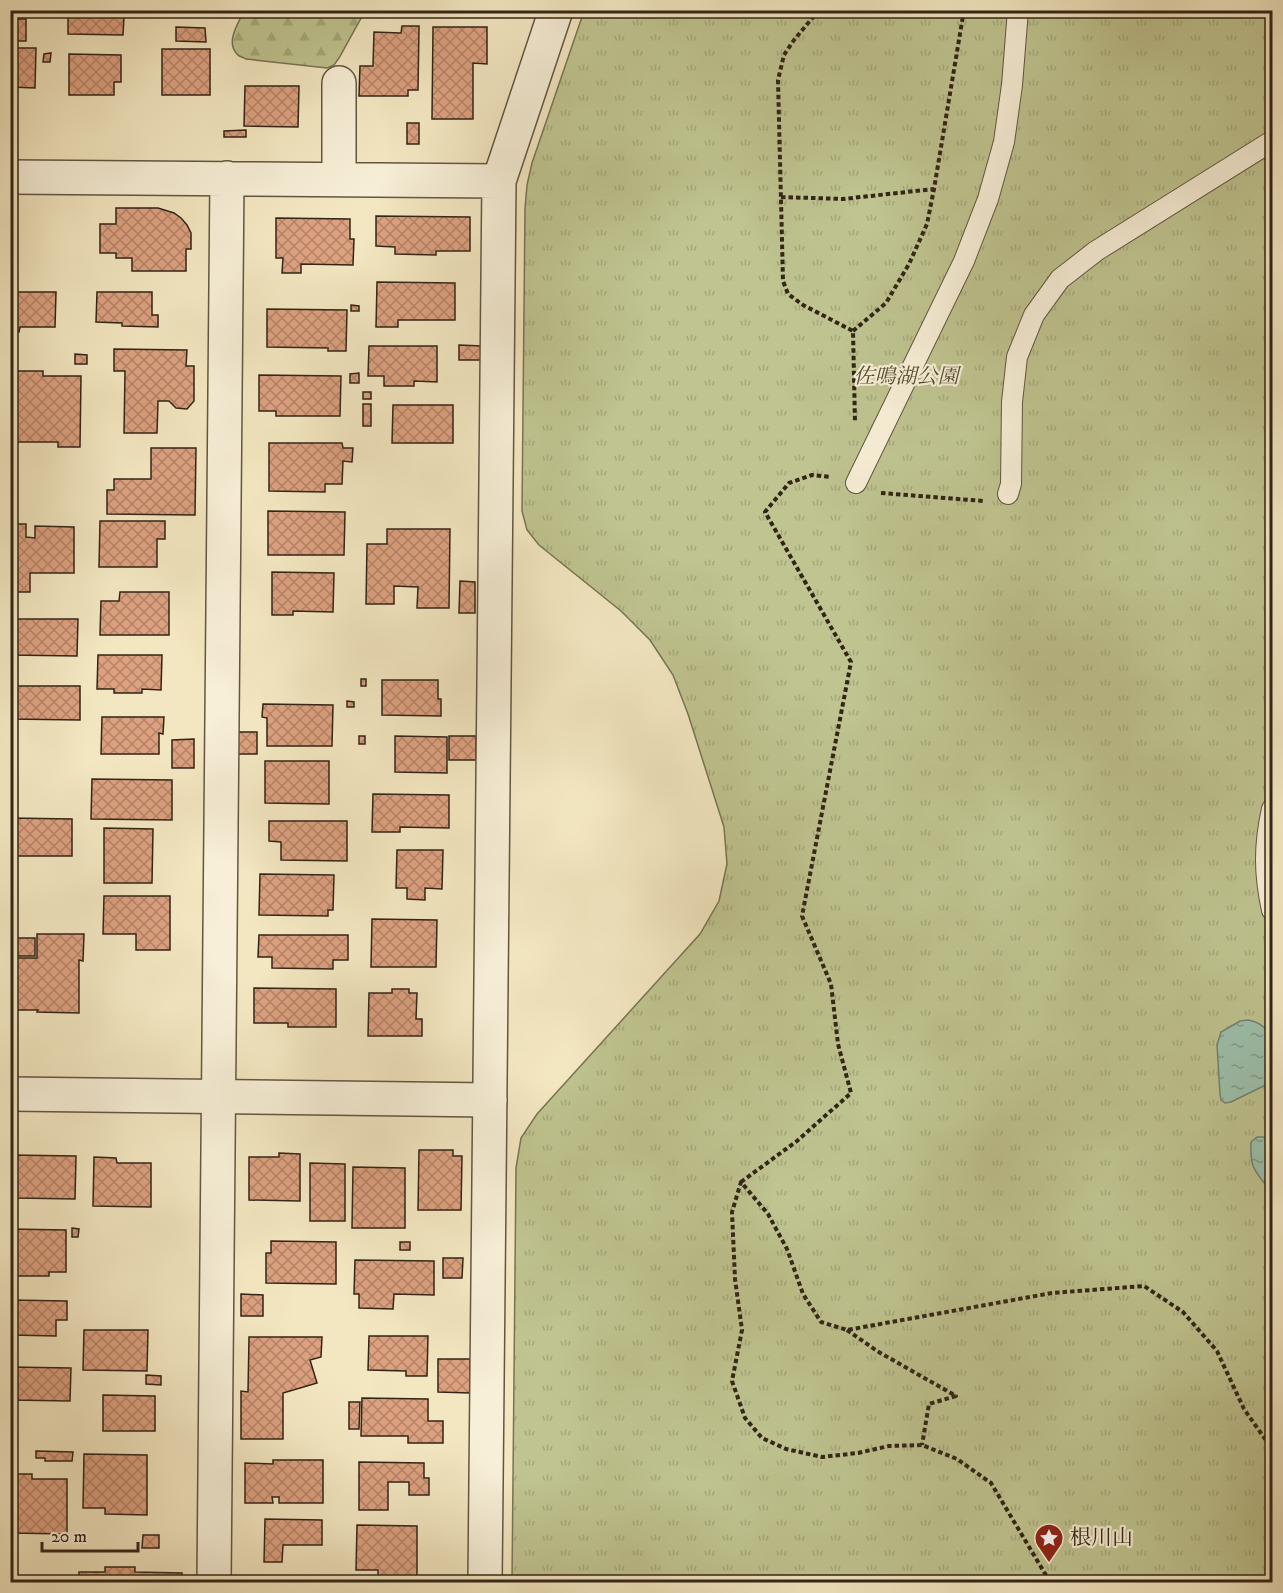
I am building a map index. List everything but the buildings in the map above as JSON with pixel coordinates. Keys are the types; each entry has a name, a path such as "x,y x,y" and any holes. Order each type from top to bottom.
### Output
{"street":[{"path":"485,1582 499,181 556,10"},
{"path":"339,83 339,179"},
{"path":"10,177 499,181"},
{"path":"214,1582 227,178"},
{"path":"10,1094 490,1100"}],"lane":[{"path":"856,483 964,261 988,199 1004,142 1012,85 1018,10"},
{"path":"1008,494 1011,483 1012,402 1017,357 1034,315 1060,279 1096,251 1272,141"},
{"path":"1272,809 1266,846 1267,886 1272,910"}],"path":[{"path":"819,10 784,55 778,80 783,281 788,294 802,305 853,331"},
{"path":"853,331 886,303 909,264 927,224 964,10"},
{"path":"781,197 843,199 934,189"},
{"path":"853,331 855,433"},
{"path":"1008,494 1006,503 855,491 856,478 812,475 789,483 765,513 851,662 802,916 831,984 838,1044 851,1093 797,1141 741,1182 732,1212 735,1279 742,1330 732,1381 745,1418 762,1438 786,1449 822,1457 858,1453 890,1446 922,1445 957,1459 991,1483 1050,1582"},
{"path":"741,1182 768,1214 787,1249 803,1294 821,1322 847,1330 877,1351 956,1396 929,1404 922,1445"},
{"path":"847,1330 1052,1293 1144,1286 1183,1311 1217,1351 1244,1409 1272,1449"}],"green space":[{"path":"244,10 365,11 339,58 334,65 327,68 246,59 239,56 232,44 236,26"},
{"name":"佐鳴湖公園","path":"584,11 1272,11 1272,1582 512,1582 516,1168 521,1138 537,1114 700,934 719,901 727,864 724,827 688,714 673,675 650,640 621,611 539,545 527,530 522,511 527,185 532,163"}],"water":[{"path":"1248,1020 1265,1028 1269,1035 1273,1053 1272,1082 1225,1103 1221,1100 1220,1094 1217,1045 1221,1032 1240,1021"},
{"path":"1257,1137 1272,1141 1272,1190 1260,1177 1252,1163 1251,1142"}],"place":[{"name":"根川山","path":"1049,1564"}]}
